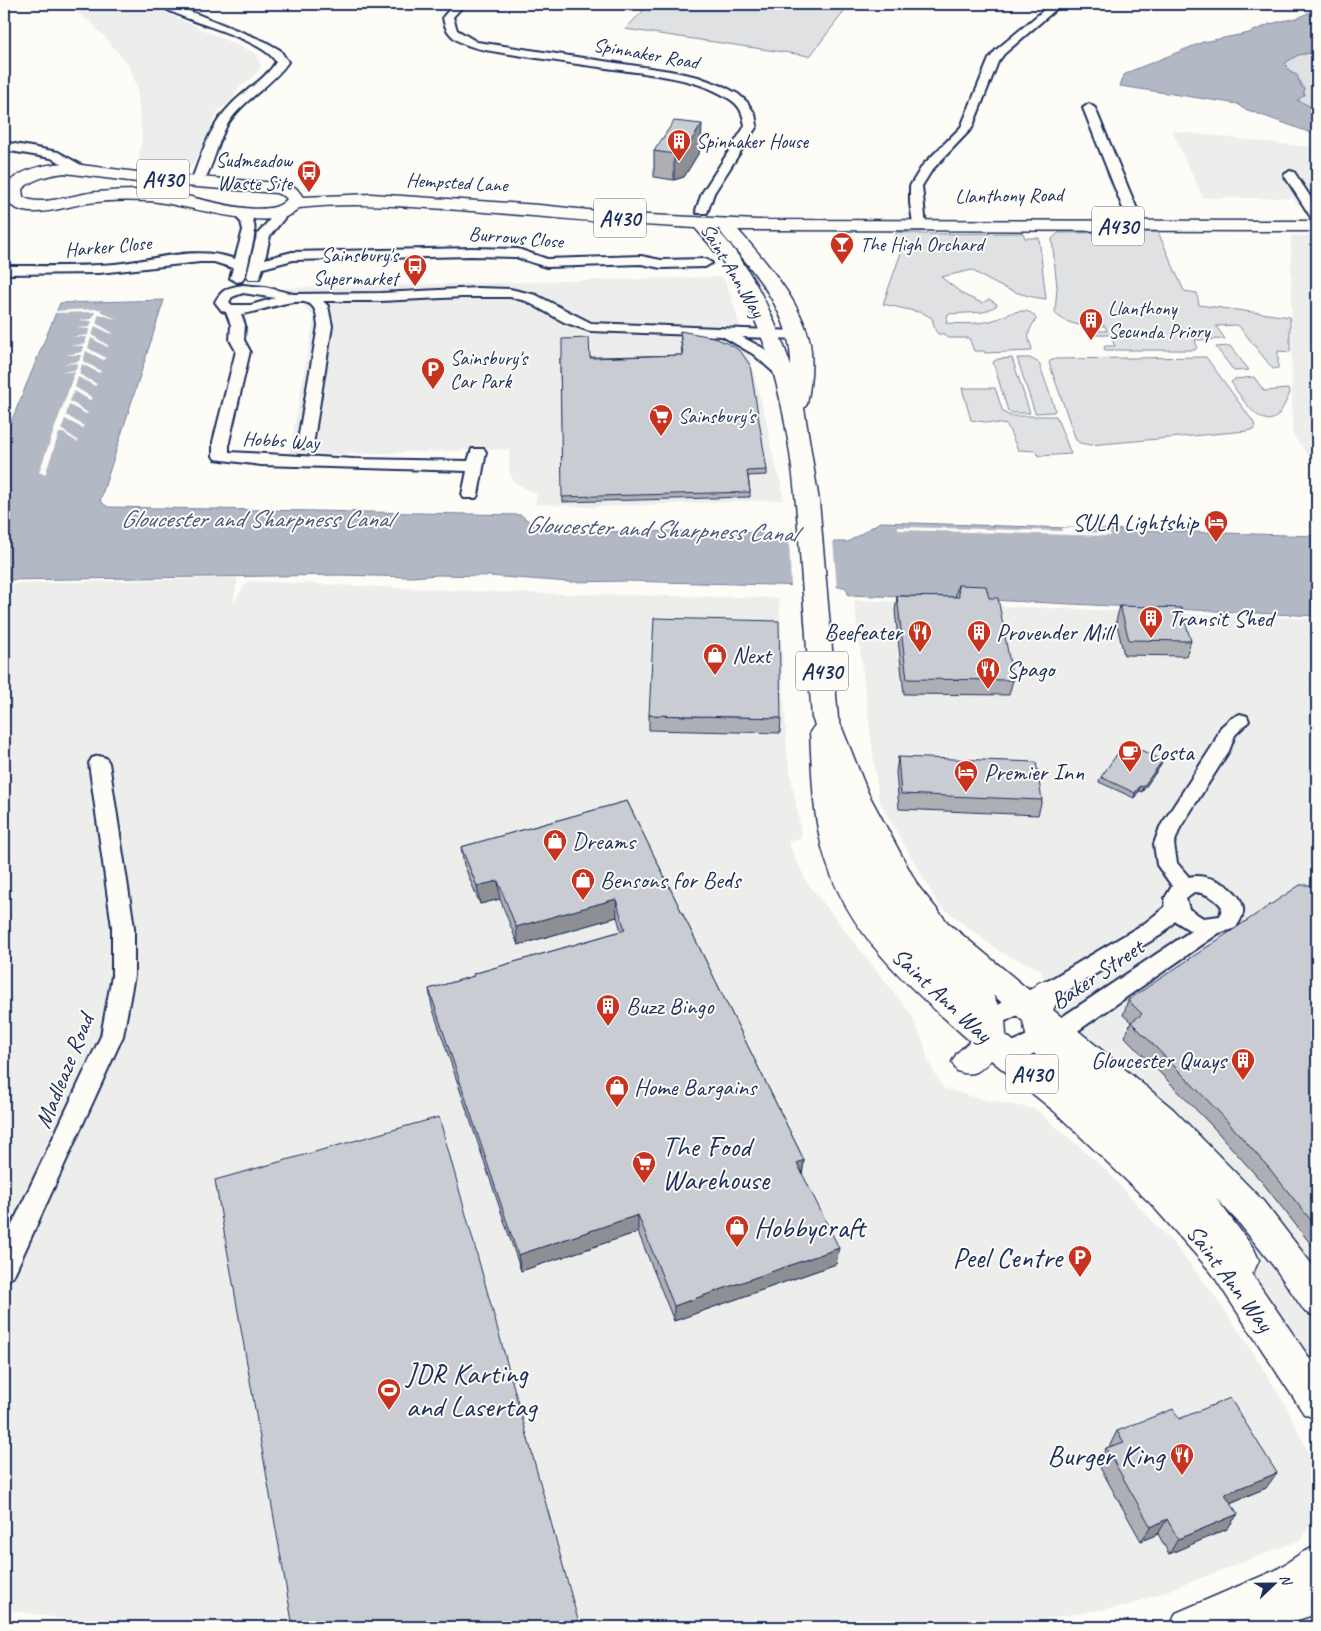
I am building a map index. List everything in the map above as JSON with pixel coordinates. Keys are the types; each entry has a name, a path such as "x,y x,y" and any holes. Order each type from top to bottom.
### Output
{"main road":[{"name":"A430","path":"30,206 20,204 8,190 23,178 44,171 65,168 196,182 278,188"},
{"name":"Hempsted Lane","path":"278,188 338,193 371,200 539,210 586,216 709,218"},
{"path":"278,188 294,196 288,208"},
{"name":"A430","path":"4,207 30,206 97,197 137,195 173,198 238,213 259,215 288,208"},
{"path":"288,208 371,200"},
{"name":"Hempsted Lane","path":"539,210 600,208 630,213 805,226"},
{"name":"Llanthony Road","path":"805,226 1317,216"},
{"name":"Llanthony Road","path":"709,218 802,218 918,223"},
{"name":"Saint Ann Way","path":"709,218 756,262 795,328 801,365 795,413"},
{"name":"Saint Ann Way","path":"709,218 715,238 732,261 752,294 767,328 784,374 795,413 808,501 818,624 831,732 854,793 908,894 938,931 1042,1016 1162,1119 1213,1170 1251,1212 1287,1257 1317,1300"},
{"name":"Llanthony Road","path":"1135,221 1317,226"},
{"name":"A430","path":"756,262 756,253 765,240 805,226"},
{"name":"Saint Ann Way","path":"831,732 822,723 826,783 833,835 840,863 851,890 867,917 887,944 925,983 991,1035 1164,1192 1223,1262 1316,1401"},
{"path":"1042,1016 1053,1059 1186,1185 1226,1236 1262,1291 1288,1340 1316,1401"},
{"path":"968,1062 982,1051 991,1035"},
{"path":"1190,1627 1290,1584 1317,1566"},
{"path":"1208,1627 1317,1594"}],"street":[{"path":"164,4 260,43 276,52 282,62 273,76 233,108 223,121 196,182"},
{"name":"Spinnaker Road","path":"460,4 448,17 448,23 456,35 471,43 496,49 670,74 697,80 718,88 743,104 752,119 751,126 708,193 709,218"},
{"path":"918,223 916,186 927,168 966,128 993,61 1000,52 1057,4"},
{"path":"1089,108 1135,221"},
{"path":"4,146 54,155 66,159 84,170"},
{"path":"44,171 52,162 54,155"},
{"path":"1290,176 1317,216"},
{"path":"260,298 254,277 260,247 264,235 288,208"},
{"path":"229,293 236,282 241,266 249,226 238,213"},
{"path":"641,260 644,244"},
{"name":"Burrows Close","path":"260,247 292,256 488,252 518,253 546,263 641,260 661,264 705,263"},
{"name":"Harker Close","path":"215,258 246,248"},
{"name":"Burrows Close","path":"256,266 292,256"},
{"name":"Harker Close","path":"4,270 56,270 131,266 178,258 215,258 241,266"},
{"path":"229,293 242,288 260,298 517,294 536,300 580,325 601,329 718,332 767,328"},
{"name":"Hobbs Way","path":"229,293 222,299 222,302 223,305 232,310 238,326 236,336 243,352 221,442 221,456 261,460 354,464 476,459 470,495"},
{"path":"325,297 333,304 334,309 333,315 325,326"},
{"path":"334,309 353,301 379,297"},
{"path":"232,310 244,310 260,298"},
{"path":"238,326 260,298"},
{"path":"299,298 314,300 321,306 325,326 305,445"},
{"path":"569,318 795,328"},
{"path":"718,332 758,351 784,374"},
{"path":"1184,886 1167,865 1164,844 1170,827 1222,746 1231,726 1240,722"},
{"name":"Madleaze Road","path":"4,1269 91,1084 112,1036 114,1027 123,976 123,927 100,763"},
{"path":"1193,884 1210,886 1219,890 1231,904 1233,911 1228,922 1211,928 1191,923 1177,910 1174,898 1178,891 1184,886 1193,884"},
{"name":"Baker Street","path":"991,1035 1042,1016 1153,929 1165,917 1177,910"},
{"name":"Baker Street","path":"991,1035 1042,1016 1211,928"}],"shaded area":[{"path":"66,4 146,4 257,54 261,66 253,77 239,88 232,100 217,112 201,150 190,168 138,165 142,138 137,86 128,64 93,24"},
{"path":"650,4 809,4 846,9 810,56 625,29"},
{"path":"1317,49 1317,110 1297,100 1305,95 1300,81 1285,67 1285,63 1298,55 1310,53 1312,50"},
{"path":"1172,131 1317,148 1317,205 1297,204 1293,198 1203,198"},
{"path":"897,232 925,234 1023,233 1025,238 1039,238 1046,299 1007,289 972,270 941,277 964,295 982,303 989,299 997,304 984,312 948,314 946,323 968,324 984,322 1015,312 1028,312 1033,314 1036,319 1029,333 1031,351 985,353 984,351 974,351 969,338 947,338 944,334 938,334 932,318 923,313 883,304 903,247 891,245"},
{"path":"1158,232 1184,291 1197,293 1199,305 1290,317 1290,352 1278,351 1278,368 1273,369 1238,325 1216,326 1225,339 1195,340 1197,347 1195,350 1105,350 1104,346 1115,346 1110,335 1096,335 1094,331 1107,331 1105,326 1085,326 1072,323 1065,321 1055,313 1057,287 1052,239 1058,233"},
{"path":"1317,235 1317,467 1293,435 1292,428 1291,236"},
{"path":"723,277 731,296 750,358 766,420 771,449 782,487 783,500 591,507 535,504 537,495 514,482 509,471 509,449 289,456 314,318 303,304 283,288"},
{"path":"1230,346 1249,370 1234,371 1216,347"},
{"path":"1206,357 1254,423 1255,429 1090,445 1080,443 1076,440 1049,363 1055,359"},
{"path":"1012,358 1030,413 1012,413 1008,411 993,362 998,359"},
{"path":"1017,358 1030,358 1039,363 1055,409 1054,412 1035,413"},
{"path":"1254,377 1264,391 1288,389 1290,393 1278,415 1270,420 1263,419 1257,415 1244,401 1231,382 1235,379"},
{"path":"962,388 995,388 1003,412 1010,416 1056,416 1071,454 1039,456 1036,451 1018,450 1007,425 971,420"},
{"path":"238,578 233,603 248,581 517,593 779,598 787,754 802,838 788,842 806,881 911,1014 924,1044 927,1059 943,1088 981,1099 1035,1109 1103,1167 1178,1249 1212,1292 1249,1346 1286,1406 1313,1462 1317,1513 1301,1540 1127,1606 992,1627 111,1627 4,1609 4,584"},
{"name":"Gloucester Quays","path":"854,600 1317,619 1317,1401 1078,1068 1040,969 1000,952 938,904 879,801"}],"water":[{"path":"1317,8 1317,49 1312,50 1310,53 1298,55 1285,63 1290,72 1297,75 1301,86 1305,89 1303,93 1305,95 1297,100 1317,110 1317,135 1242,108 1238,104 1120,86 1124,75 1131,71 1203,42 1249,33 1270,24 1300,17"},
{"name":"Gloucester and Sharpness Canal","path":"164,300 100,501 108,507 521,515 535,526 567,532 701,531 723,534 761,532 776,542 848,542 880,522 1317,536 1317,616 848,595 845,587 627,581 569,582 489,576 438,575 412,577 340,575 4,580 4,439 60,303"}],"pier":[{"path":"101,309 100,311 118,320 99,314 96,323 113,333 111,334 95,326 92,335 109,346 107,347 91,338 88,348 106,358 103,360 86,351 83,361 101,371 99,373 82,364 79,374 97,384 95,386 78,377 75,387 93,398 90,400 74,391 70,401 88,413 86,414 69,405 66,415 84,426 82,428 65,419 61,429 79,441 77,442 63,433 59,433 45,475 39,472 75,372 60,372 76,370 78,363 63,364 79,361 81,355 66,355 82,352 84,346 69,346 85,344 87,337 72,337 88,335 89,329 76,328 90,327 92,321 78,320 92,319 95,312 55,313 56,311"},
{"path":"898,527 1062,531 1062,528 1089,528 1090,532 1068,532 1110,533 1111,536 898,530"},
{"path":"789,539 833,540 837,589 791,588"}],"building":[{"path":"674,121 702,124 684,152 674,154 654,151"},
{"name":"Sainsbury's","path":"680,331 713,337 733,346 741,352 750,365 767,470 747,471 750,492 562,497 560,358 562,358 562,339 589,338 590,358 683,355"},
{"path":"958,585 986,586 989,598 998,598 1013,680 907,679 897,596 959,597"},
{"path":"1120,606 1181,608 1191,641 1129,640"},
{"name":"Next","path":"654,618 779,621 781,718 649,715"},
{"name":"Costa","path":"1125,743 1163,760 1143,787 1140,786 1135,793 1101,777"},
{"path":"898,757 1036,762 1042,800 901,794"},
{"path":"627,801 804,1160 797,1163 839,1248 674,1306 638,1215 518,1255 429,989 474,976 473,974 625,930 616,899 516,927 498,881 477,886 461,847"},
{"name":"Gloucester Quays","path":"1300,885 1317,885 1317,1228 1269,1168 1219,1112 1131,1022 1142,1014 1128,1000"},
{"name":"JDR Karting and Lasertag","path":"439,1117 580,1627 293,1627 215,1180"},
{"name":"Burger King","path":"1230,1398 1277,1473 1225,1494 1238,1514 1178,1539 1167,1519 1151,1527 1106,1448 1124,1442 1117,1431 1173,1409 1179,1419"}],"place":[{"name":"Spinnaker House","path":"679,162"},
{"name":"Sudmeadow Waste Site","path":"309,193"},
{"name":"The High Orchard","path":"842,265"},
{"name":"Sainsbury's Supermarket","path":"415,287"},
{"name":"Llanthony Secunda Priory","path":"1091,341"},
{"name":"Sainsbury's Car Park","path":"433,390"},
{"name":"Sainsbury's","path":"661,437"},
{"name":"SULA Lightship","path":"1216,543"},
{"name":"Transit Shed","path":"1151,639"},
{"name":"Beefeater","path":"920,653"},
{"name":"Provender Mill","path":"979,653"},
{"name":"Next","path":"715,676"},
{"name":"Spago","path":"988,690"},
{"name":"Costa","path":"1130,773"},
{"name":"Premier Inn","path":"966,793"},
{"name":"Dreams","path":"555,862"},
{"name":"Bensons for Beds","path":"583,901"},
{"name":"Buzz Bingo","path":"608,1027"},
{"name":"Gloucester Quays","path":"1243,1081"},
{"name":"Home Bargains","path":"617,1108"},
{"name":"The Food Warehouse","path":"644,1184"},
{"name":"Hobbycraft","path":"737,1248"},
{"name":"Peel Centre","path":"1080,1278"},
{"name":"JDR Karting and Lasertag","path":"389,1411"},
{"name":"Burger King","path":"1182,1476"}]}
